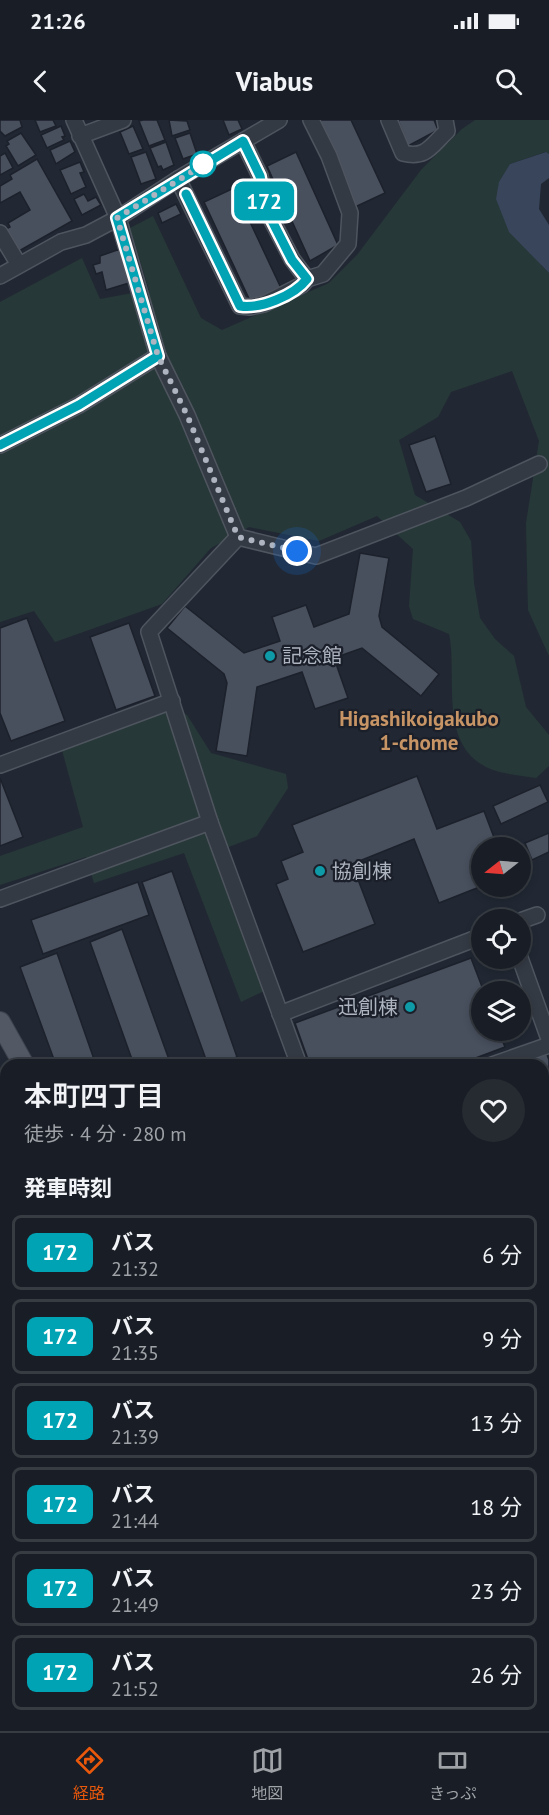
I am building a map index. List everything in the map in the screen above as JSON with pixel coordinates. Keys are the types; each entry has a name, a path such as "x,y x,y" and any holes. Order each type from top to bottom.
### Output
{"main road":[{"path":"0,1022 21,1059"}],"street":[{"path":"74,120 117,218 158,356 187,415 238,537"},
{"path":"80,136 123,120"},
{"path":"178,179 240,306 250,307 264,304 302,285 307,279 323,274 348,244 350,213 329,156 311,120"},
{"path":"389,120 404,153 417,156 424,153 447,131 445,120"},
{"path":"0,276 61,242 86,235 117,218 271,122"},
{"path":"243,141 260,176 267,211 292,260 307,279"},
{"path":"0,233 19,265"},
{"path":"0,445 79,405 158,356"},
{"path":"238,537 316,556 466,498 539,464"},
{"path":"238,537 150,632 210,822 297,1059"},
{"path":"0,765 172,701"},
{"path":"0,899 210,822"},
{"path":"531,917 537,915"},
{"path":"280,1014 471,940"},
{"path":"524,969 549,1039"},
{"path":"509,1059 549,1045"}],"shaded area":[{"path":"475,120 549,120 549,154 545,152 510,164 541,265 549,273 549,656 528,610 526,523 539,441 512,371 451,392 438,417 399,440 415,495 460,522 471,541 474,583 480,618 495,639 514,656 526,707 549,735 549,766 536,778 503,773 486,767 471,756 461,742 453,707 449,634 413,619 409,606 413,549 377,516 319,541 249,527 211,548 162,604 55,642 34,611 0,622 0,302 82,258 100,299 149,290 130,228 153,216 201,318 222,330 329,283 357,255 421,170 462,129"},
{"path":"159,700 187,715 211,753 286,774 288,788 257,836 213,853 264,991 241,1002 184,853 94,883 86,857 0,885 0,856 83,827 62,750 67,733"}],"water":[{"path":"546,152 549,154 549,178 541,184 539,209 549,225 549,273 509,232 496,199 499,182 510,164"}],"building":[{"path":"0,120 20,120 22,127 5,136 0,131"},
{"path":"35,120 53,120 56,126 40,132"},
{"path":"157,120 165,140 149,146 139,121"},
{"path":"169,120 187,121 190,130 172,136"},
{"path":"223,120 238,120 242,129 229,135"},
{"path":"351,120 385,193 355,207 318,122"},
{"path":"398,120 434,120 438,130 408,146"},
{"path":"61,126 65,136 62,137 64,140 47,148 41,135"},
{"path":"133,126 143,149 129,154 120,132"},
{"path":"21,133 36,155 18,166 6,146 9,144 7,141"},
{"path":"190,133 197,154 183,159 175,138"},
{"path":"70,141 75,152 56,164 50,150"},
{"path":"166,142 174,165 163,170 161,166 158,167 150,148"},
{"path":"146,152 156,179 141,184 131,157"},
{"path":"296,152 338,245 310,261 267,166"},
{"path":"5,153 13,168 0,175 0,156"},
{"path":"37,159 72,221 19,251 6,229 10,227 8,223 30,210 20,192 0,203 0,186 12,179 10,175"},
{"path":"80,162 84,172 80,173 86,187 71,194 60,170"},
{"path":"234,188 281,288 252,305 204,202"},
{"path":"84,194 88,201 96,197 101,205 82,215 74,199"},
{"path":"176,204 181,214 162,223 158,213"},
{"path":"120,249 129,283 106,290 102,272 96,274 93,265 100,263 100,256"},
{"path":"435,436 451,484 426,492 409,445"},
{"name":"記念館","path":"360,553 389,558 379,616 382,627 439,674 421,696 362,648 334,658 348,698 315,709 302,672 257,687 247,756 216,751 227,683 224,674 167,628 185,606 244,653 280,641 272,617 306,605 314,627 349,614"},
{"path":"27,618 65,721 11,741 0,713 0,628"},
{"path":"129,623 155,696 116,710 90,637"},
{"name":"協創棟","path":"417,776 437,829 484,811 494,837 471,837 471,890 439,903 414,839 352,864 375,924 303,952 276,884 288,879 281,861 303,852 292,825"},
{"path":"0,778 23,837 0,846"},
{"path":"540,785 548,802 501,824 493,806"},
{"path":"549,833 549,852 532,860 531,840"},
{"path":"172,871 237,1057 206,1059 142,882"},
{"path":"138,882 149,915 43,954 31,920"},
{"path":"122,929 169,1059 132,1059 90,942"},
{"path":"57,953 94,1059 54,1059 20,967"},
{"name":"迅創棟","path":"471,958 471,969 475,969 480,981 471,981 471,1041 503,1041 505,1047 473,1059 308,1059 295,1023"},
{"path":"546,1052 549,1059 527,1059"}],"bus line":[{"name":"172","path":"0,445 79,405 158,356 126,241 117,218 243,141 260,176 267,211 292,260 307,279 305,282 264,304 250,307 240,306 186,194"}],"place":[{"name":"記念館","path":"270,656"},
{"name":"協創棟","path":"320,871"},
{"name":"迅創棟","path":"410,1007"}],"district":[{"name":"Higashikoigakubo 1-chome","path":"419,731"}],"route":[{"path":"203,164 211,160 117,218 126,241 158,356 187,415 238,537 297,551"}]}
